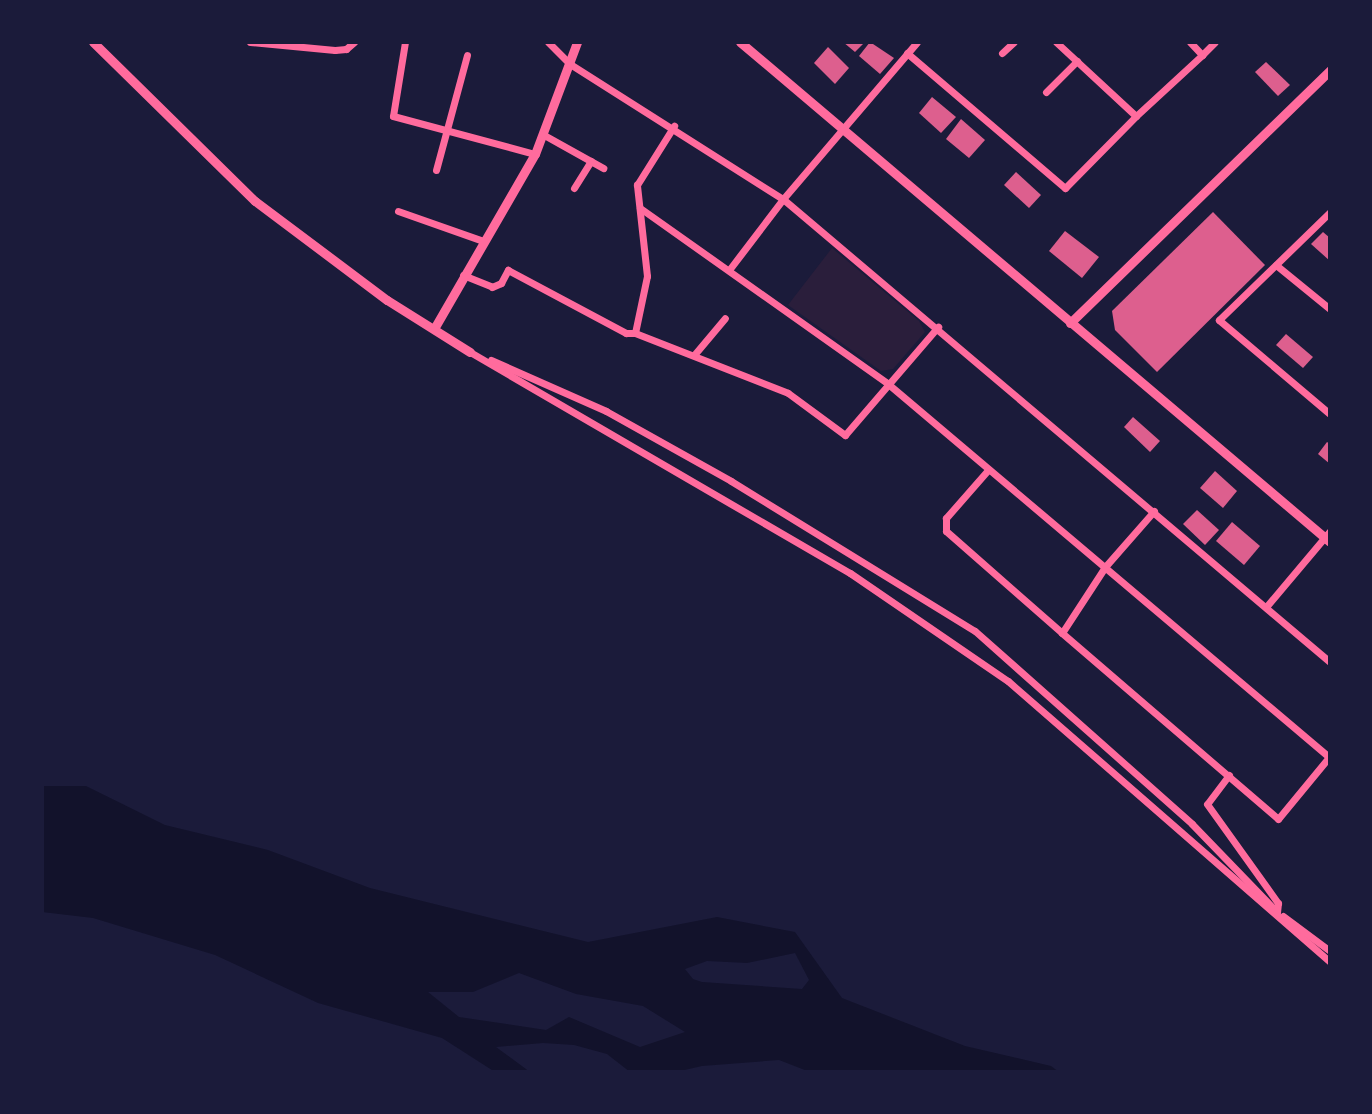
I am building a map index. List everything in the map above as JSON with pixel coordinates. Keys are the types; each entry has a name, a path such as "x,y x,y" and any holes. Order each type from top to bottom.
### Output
{"street":[{"path":"93,42 255,201 387,300 435,327 470,352 879,591 1008,681 1330,962"},
{"path":"250,42 335,50 346,49 354,42"},
{"path":"405,42 393,116 535,154"},
{"path":"548,42 570,64 674,126 783,199 938,327 1330,662"},
{"path":"435,327 483,241 513,199 544,135 577,42"},
{"path":"740,42 1070,323 1328,537 1266,607"},
{"path":"729,270 783,199 917,42"},
{"path":"1002,53 1014,42"},
{"path":"1056,42 1136,116"},
{"path":"1190,42 1202,55"},
{"path":"907,53 1065,188 1215,42"},
{"path":"436,170 444,130 467,55"},
{"path":"1046,92 1077,61"},
{"path":"1070,323 1330,70"},
{"path":"635,333 647,276 637,185 674,126"},
{"path":"544,135 603,168"},
{"path":"574,188 591,161"},
{"path":"640,208 887,383 1329,757 1278,819 946,531 946,518 988,470"},
{"path":"398,211 483,241"},
{"path":"1330,213 1219,320 1330,414"},
{"path":"1276,265 1330,309"},
{"path":"463,275 492,287 501,283 508,270 626,333 635,333 788,393 845,435 938,327"},
{"path":"694,355 725,318"},
{"path":"470,352 606,411 833,541 975,631 1192,824 1277,913 1293,921 1330,951"},
{"path":"1062,633 1105,567 1154,511"},
{"path":"1229,775 1207,804 1278,903 1277,913"}],"shaded area":[{"path":"832,248 919,321 925,332 893,369 881,371 788,305"},
{"path":"42,786 86,786 165,825 268,850 370,888 588,942 717,917 795,932 842,998 965,1046 1051,1066 1059,1072 810,1072 779,1060 702,1066 676,1072 630,1072 607,1054 574,1045 543,1043 496,1047 530,1072 495,1072 442,1038 318,1003 215,955 93,918 42,912","holes":["795,953 809,980 802,989 702,982 693,979 685,969 707,961 747,963","519,973 576,994 643,1006 685,1032 640,1047 569,1017 546,1030 459,1017 428,992 473,992"]}],"building":[{"path":"843,42 865,42 855,52"},
{"path":"870,42 894,58 880,74 859,56"},
{"path":"828,47 849,68 835,84 814,63"},
{"path":"1266,62 1290,85 1278,96 1255,72"},
{"path":"932,97 956,117 941,133 919,113"},
{"path":"961,119 985,140 969,158 946,139"},
{"path":"1016,172 1041,195 1029,208 1004,185"},
{"path":"1213,212 1265,265 1157,372 1115,330 1112,311"},
{"path":"1065,231 1099,257 1082,278 1049,251"},
{"path":"1323,232 1330,238 1330,261 1311,244"},
{"path":"1286,334 1313,357 1303,368 1276,345"},
{"path":"1133,417 1160,441 1150,452 1124,427"},
{"path":"1327,442 1330,444 1330,464 1318,454"},
{"path":"1215,471 1237,491 1223,508 1200,488"},
{"path":"1197,510 1219,530 1205,545 1183,524"},
{"path":"1232,522 1260,546 1244,565 1216,541"}]}
